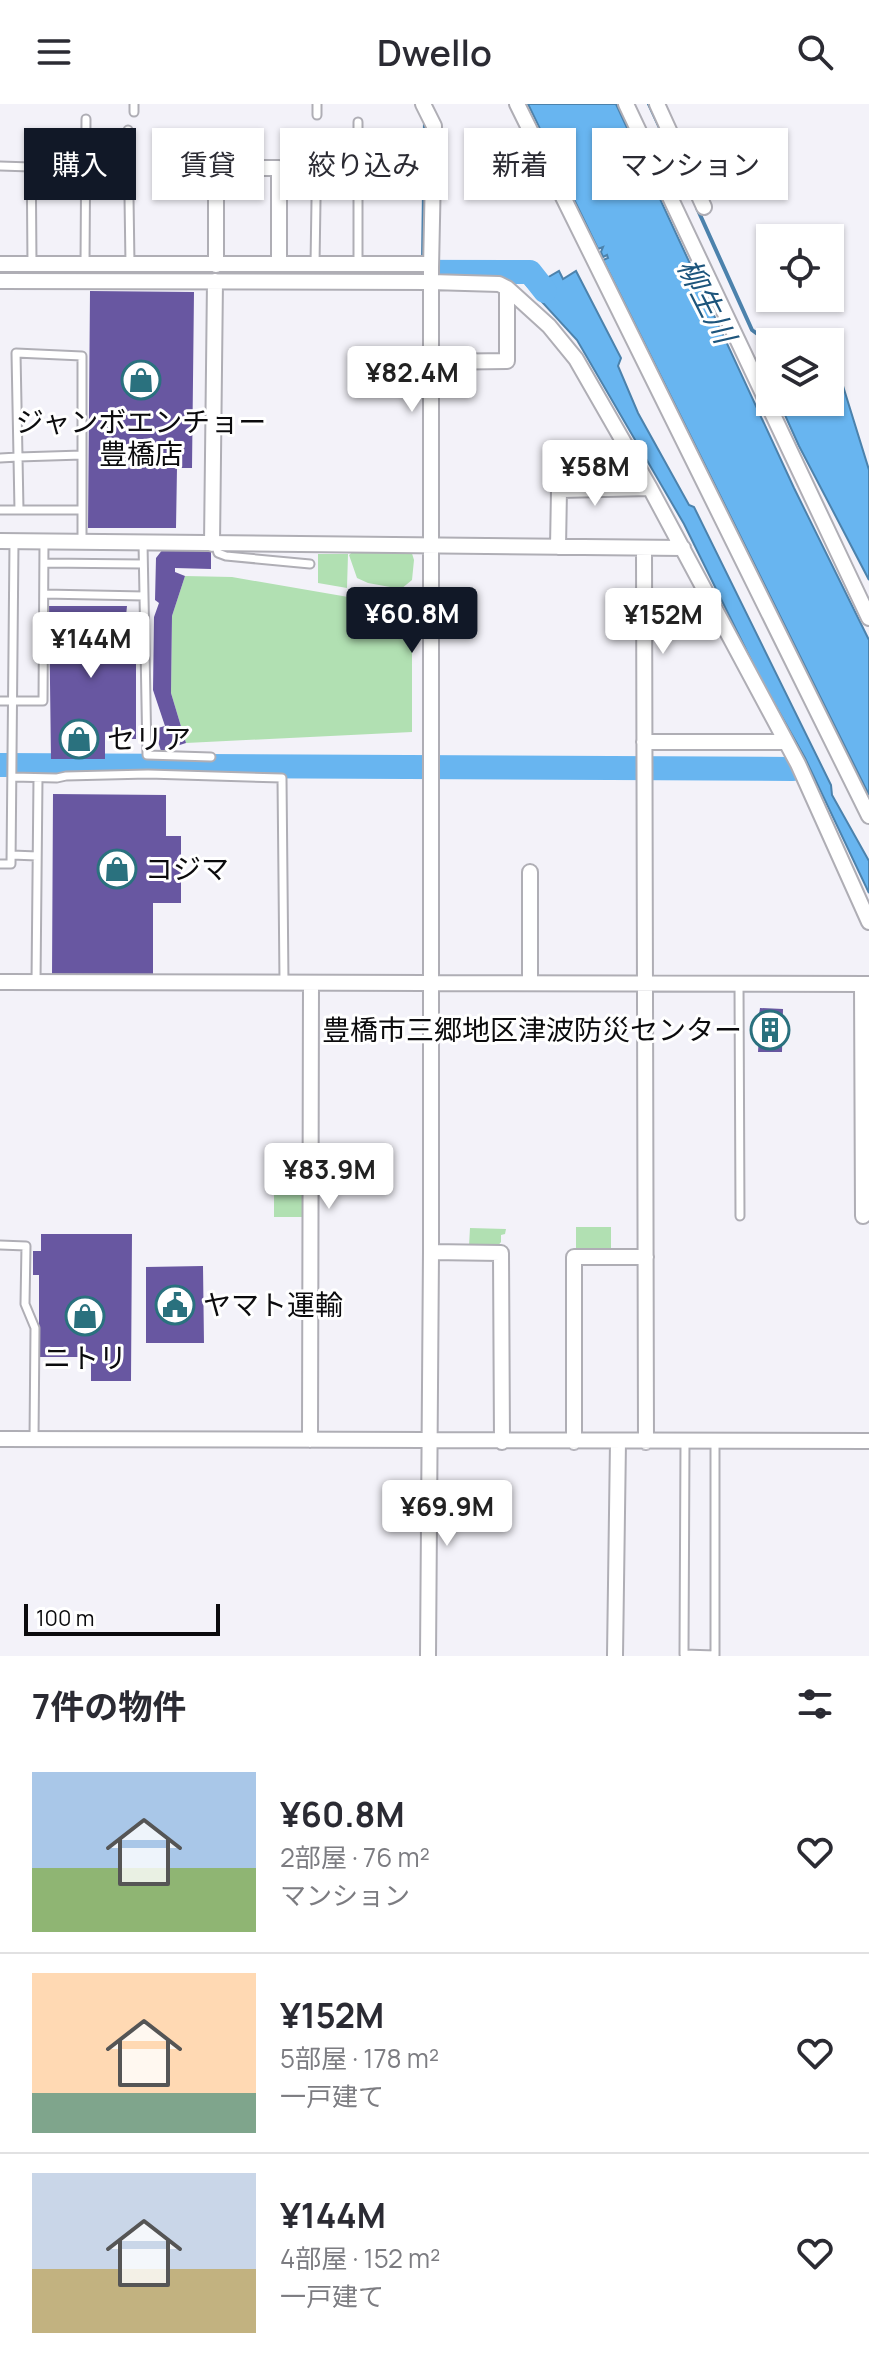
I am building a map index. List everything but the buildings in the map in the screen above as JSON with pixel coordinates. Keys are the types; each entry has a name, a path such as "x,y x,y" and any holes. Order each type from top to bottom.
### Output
{"street":[{"path":"423,104 434,126 428,270 432,545 428,1656"},
{"path":"517,104 869,816"},
{"path":"626,104 869,618"},
{"path":"657,104 704,207"},
{"path":"216,265 216,168 279,168 279,264"},
{"path":"0,264 358,264 428,270 507,288 549,326 576,359 650,488 786,742 869,922"},
{"path":"0,281 215,281 428,270"},
{"path":"214,544 215,281"},
{"path":"431,362 507,361 507,288"},
{"path":"558,547 559,490 650,488"},
{"path":"7,541 683,548"},
{"path":"644,548 646,1442"},
{"path":"644,742 786,742"},
{"path":"530,872 530,983"},
{"path":"0,982 739,983 866,990 863,1216"},
{"path":"310,1440 311,983"},
{"path":"431,1252 501,1253 502,1442"},
{"path":"574,1442 574,1257 646,1257"},
{"path":"0,1439 869,1441"},
{"path":"615,1656 618,1442"}],"lane":[{"path":"317,104 317,115"},
{"path":"85,264 86,119"},
{"path":"358,122 358,264"},
{"path":"0,166 24,167"},
{"path":"31,200 32,264"},
{"path":"129,200 130,264"},
{"path":"315,264 316,200"},
{"path":"19,510 16,353 82,356 82,543"},
{"path":"0,458 82,455"},
{"path":"0,510 82,510"},
{"path":"0,864 11,864 12,855 12,701 7,541"},
{"path":"0,701 43,701 44,542"},
{"path":"143,543 148,765"},
{"path":"214,544 218,553 226,556 310,564"},
{"path":"44,563 143,564"},
{"path":"44,594 144,596"},
{"path":"12,774 38,778 211,757"},
{"path":"148,765 282,778 284,982"},
{"path":"36,982 38,778"},
{"path":"0,791 12,792"},
{"path":"12,855 37,856"},
{"path":"739,983 740,1216"},
{"path":"0,1245 26,1246 25,1304 35,1328 34,1439"},
{"path":"685,1442 684,1654 715,1655 715,1442"}],"green space":[{"path":"356,549 411,550 414,560 412,580 401,589 357,578 349,555"},
{"path":"318,554 348,554 347,588 318,583"},
{"path":"185,576 232,577 412,608 412,732 186,743 171,693 172,616"},
{"path":"274,1193 304,1193 304,1217 274,1217"},
{"path":"576,1227 611,1227 611,1252 580,1252 576,1248"},
{"path":"470,1228 506,1229 497,1247 469,1246"}],"water":[{"name":"柳生川","path":"528,104 616,104 627,128 592,128 592,200 660,200 756,406 756,416 761,416 869,640 869,795 603,260 608,258 607,255 603,257 603,247 598,249 574,200 576,128 540,128"},
{"path":"536,267 545,279 559,271 563,279 576,271 621,358 618,366 638,413 689,505 694,507 831,785 832,795 869,861 869,893 805,758 760,678 684,524 577,340 520,278 521,269"},
{"path":"844,389 869,470 869,580 785,416 844,416"}],"waterway":[{"path":"649,104 660,128"},
{"path":"423,260 425,121"},
{"name":"柳生川","path":"697,208 756,333"},
{"path":"0,271 530,272 545,291"},
{"path":"0,765 793,769"}],"place":[{"name":"ジャンボエンチョー 豊橋店","path":"141,380"},
{"name":"セリア","path":"79,739"},
{"name":"コジマ","path":"117,869"},
{"name":"豊橋市三郷地区津波防災センター","path":"770,1030"},
{"name":"ヤマト運輸","path":"175,1305"},
{"name":"ニトリ","path":"85,1316"}]}
